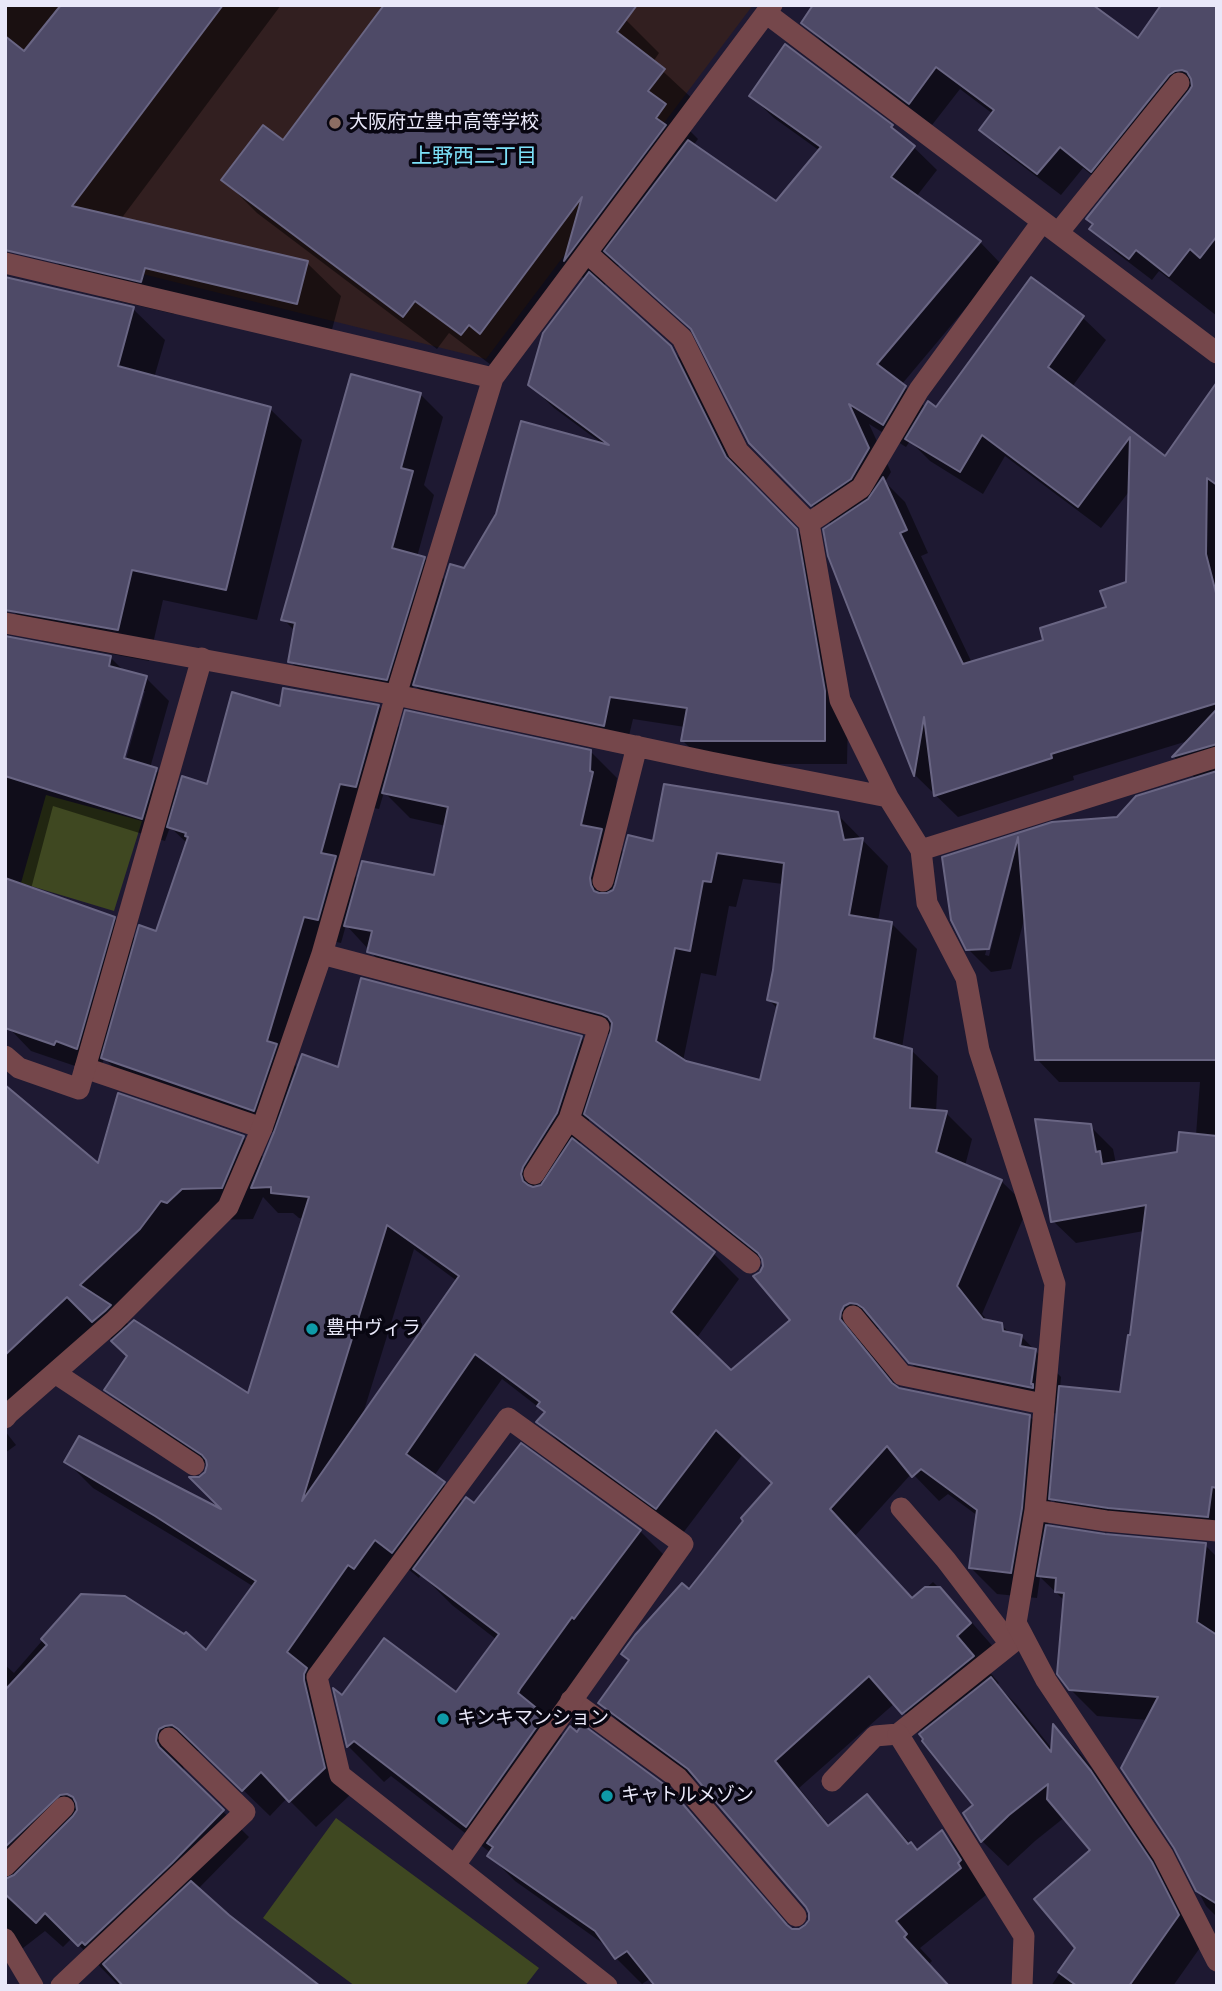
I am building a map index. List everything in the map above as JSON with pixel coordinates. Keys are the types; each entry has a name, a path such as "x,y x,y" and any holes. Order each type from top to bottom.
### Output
{"street":[{"path":"6,1413 114,1321 228,1207 262,1128 322,954 396,695 493,378 769,9 1217,353"},
{"path":"809,523 861,488 919,390 1050,227 1179,83"},
{"path":"587,253 682,338 738,451 809,523 840,700 888,797 921,850 928,903 966,978 979,1050 1055,1284 1035,1510 1016,1623 1016,1640"},
{"path":"5,263 493,378"},
{"path":"5,623 396,695 888,797"},
{"path":"5,1056 19,1068 79,1089 202,658"},
{"path":"603,881 637,746"},
{"path":"921,850 1217,757"},
{"path":"322,954 599,1027 569,1119 534,1174"},
{"path":"85,1068 262,1128"},
{"path":"569,1119 750,1263"},
{"path":"853,1317 902,1375 1044,1404"},
{"path":"55,1373 194,1465"},
{"path":"455,1865 683,1544 508,1418 317,1677 340,1775 607,1986"},
{"path":"901,1508 1016,1640 1046,1680 1163,1856 1217,1961"},
{"path":"1035,1510 1106,1521 1217,1531"},
{"path":"832,1781 875,1736 898,1734 1016,1640"},
{"path":"571,1700 678,1778 796,1916"},
{"path":"898,1734 1024,1936 1022,1986"},
{"path":"61,1986 245,1812 169,1738"},
{"path":"5,1866 64,1807"},
{"path":"5,1940 33,1986"}],"shaded area":[{"name":"大阪府立豊中高等学校","path":"5,5 753,5 486,359 5,240"}],"green space":[{"path":"46,795 142,821 114,911 21,883"},
{"path":"336,1818 539,1968 525,1986 355,1986 263,1918"}],"building":[{"path":"61,5 223,5 72,206 308,261 297,304 145,268 141,282 5,250 5,36 24,51"},
{"path":"384,5 637,5 617,32 665,69 648,91 666,104 656,118 666,125 564,261 582,197 480,334 469,325 461,335 415,301 403,317 221,180 263,125 283,140"},
{"path":"813,5 1093,5 1138,38 1161,5 1217,5 1217,236 1200,258 1190,249 1169,276 1136,250 1129,259 1089,229 1093,224 1086,219 1189,91 1192,86 1187,72 1175,71 1169,75 1091,172 1060,147 1037,174 979,130 994,110 936,67 909,104 801,23"},
{"path":"785,44 893,125 891,127 915,146 891,177 981,241 877,364 906,386 883,425 849,404 869,448 851,479 811,506 749,443 691,329 604,251 688,140 776,201 821,147 749,96"},
{"path":"589,272 671,346 726,457 797,529 825,691 825,741 681,741 687,708 610,697 604,726 413,685 450,564 464,568 496,514 521,421 609,445 528,385 543,333"},
{"path":"5,277 134,307 118,366 271,407 226,590 132,570 118,630 5,610"},
{"path":"1031,277 1084,316 1048,367 1165,456 1217,382 1217,485 1207,478 1206,554 1217,597 1217,703 1051,754 1052,758 934,796 924,717 914,776 828,556 823,529 868,499 883,477 907,530 900,533 963,664 1043,640 1040,628 1106,607 1100,591 1126,582 1130,437 1078,507 982,435 960,472 905,439 928,401 936,407"},
{"path":"351,374 421,393 401,468 413,471 392,548 425,557 387,680 288,662 295,623 281,620"},
{"path":"5,636 111,656 109,666 147,676 124,758 157,768 142,819 5,776"},
{"path":"283,688 379,705 356,787 340,784 321,853 336,856 318,920 304,917 267,1041 277,1044 254,1111 101,1058 139,925 156,931 188,837 185,836 186,833 167,827 182,776 207,784 232,692 280,706"},
{"path":"1217,709 1217,744 1172,757"},
{"path":"405,710 591,750 590,771 593,772 581,825 602,829 590,878 594,891 599,893 613,890 628,835 653,841 664,784 838,812 844,840 863,838 849,915 892,922 874,1038 912,1049 910,1108 947,1111 936,1152 1002,1180 957,1286 983,1319 1002,1323 1003,1331 1022,1335 1020,1346 1036,1349 1031,1384 1033,1388 909,1363 857,1304 844,1306 840,1319 899,1388 1030,1415 1022,1508 1011,1573 969,1568 977,1510 921,1469 912,1477 887,1446 830,1509 912,1598 925,1587 940,1587 971,1623 957,1636 974,1656 902,1714 869,1676 775,1761 828,1826 867,1794 908,1844 911,1842 917,1850 942,1830 961,1860 958,1863 961,1868 896,1921 907,1934 904,1937 949,1986 655,1986 627,1951 615,1959 595,1931 487,1856 493,1847 487,1843 570,1726 577,1732 582,1724 669,1788 787,1925 792,1929 799,1929 809,1920 806,1907 688,1769 598,1703 629,1660 621,1654 635,1635 682,1583 689,1589 743,1521 741,1518 772,1483 716,1430 656,1509 536,1422 545,1412 537,1406 540,1402 475,1354 406,1454 445,1482 392,1553 375,1540 354,1569 348,1565 287,1652 307,1668 304,1680 325,1768 289,1802 261,1772 242,1791 178,1729 172,1725 165,1726 159,1729 157,1734 159,1747 224,1810 85,1945 82,1942 78,1946 45,1913 36,1923 5,1894 5,1879 14,1875 77,1810 73,1797 60,1795 5,1847 5,1690 47,1645 41,1639 81,1594 125,1596 184,1634 186,1632 206,1650 256,1581 64,1462 79,1436 221,1509 189,1477 199,1477 205,1472 207,1465 202,1455 104,1390 127,1356 111,1341 134,1320 248,1393 309,1197 271,1193 271,1187 251,1188 302,1054 338,1067 361,978 582,1036 557,1113 523,1167 523,1181 533,1187 541,1185 572,1138 715,1252 671,1312 731,1370 790,1320 753,1276 760,1272 763,1266 758,1253 584,1114 611,1031 612,1023 608,1017 367,952 372,931 344,926 362,861 434,875 448,807 382,793","holes":["717,853 784,863 773,970 767,1000 778,1003 760,1080 686,1061 656,1041 675,948 690,951 703,881 711,882","387,1225 459,1276 302,1501"]},
{"path":"1217,771 1217,1060 1035,1060 1018,837 989,949 966,950 951,920 942,857 1052,822 1117,817 1136,796"},
{"path":"5,878 115,917 77,1049 56,1041 54,1045 5,1028"},
{"path":"5,1085 98,1163 118,1093 244,1136 222,1188 182,1189 167,1203 161,1201 140,1229 80,1285 111,1305 105,1311 92,1322 67,1297 5,1355"},
{"path":"1035,1119 1091,1124 1096,1152 1100,1151 1102,1164 1177,1152 1179,1132 1217,1136 1217,1488 1212,1487 1208,1517 1108,1508 1049,1499 1059,1386 1120,1392 1146,1205 1051,1222"},
{"path":"521,1443 641,1530 574,1619 572,1617 520,1689 518,1693 545,1715 466,1827 354,1741 347,1747 333,1688 342,1695 384,1638 456,1692 499,1634 413,1569 466,1497 474,1503"},
{"path":"1046,1525 1105,1534 1206,1543 1197,1622 1217,1635 1217,1904 1196,1891 1174,1848 1121,1768 1158,1697 1069,1690 1057,1674 1064,1593 1055,1592 1056,1578 1037,1576"},
{"path":"991,1677 1051,1752 1053,1724 1091,1771 1152,1862 1179,1915 1129,1986 1077,1986 1058,1972 1075,1948 1034,1899 1090,1850 1047,1799 1048,1784 981,1842 963,1813 973,1805 922,1741 919,1734"},
{"path":"191,1881 229,1915 320,1986 123,1986 103,1964"}],"place":[{"name":"大阪府立豊中高等学校","path":"335,123"},
{"name":"豊中ヴィラ","path":"312,1329"},
{"name":"キンキマンション","path":"443,1719"},
{"name":"キャトルメゾン","path":"607,1796"}],"district":[{"name":"上野西二丁目","path":"474,157"}]}
